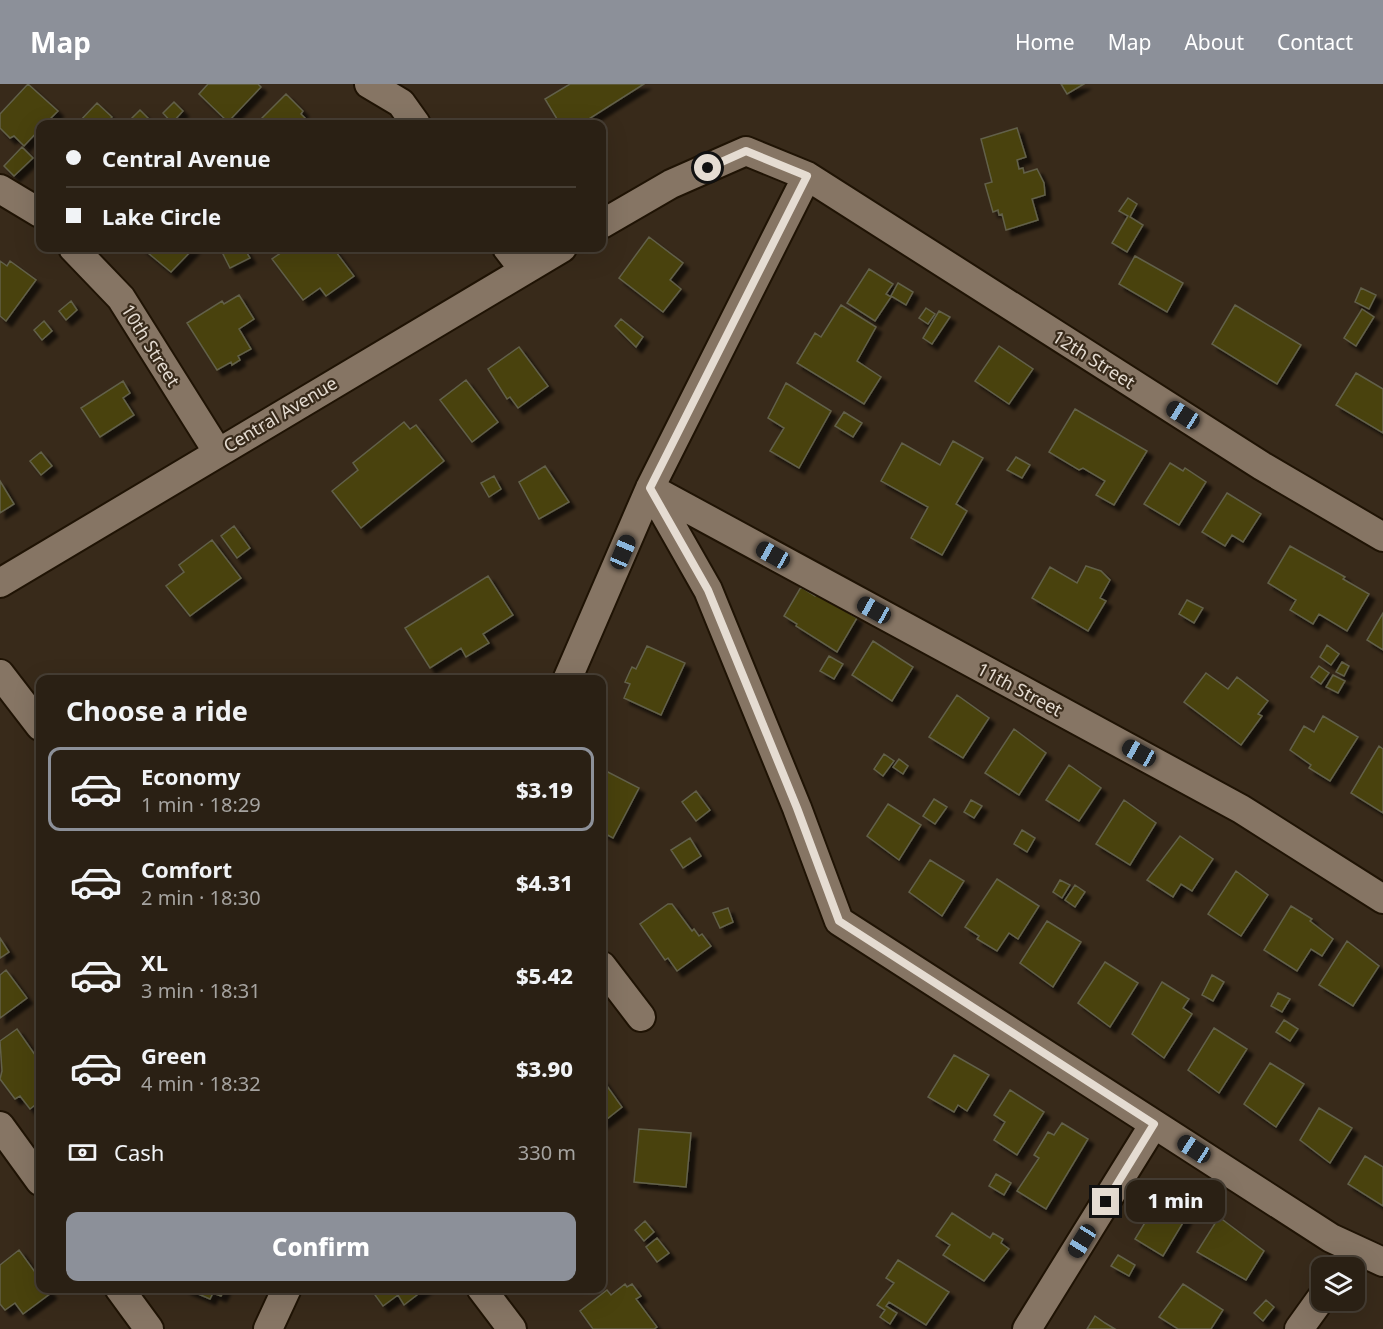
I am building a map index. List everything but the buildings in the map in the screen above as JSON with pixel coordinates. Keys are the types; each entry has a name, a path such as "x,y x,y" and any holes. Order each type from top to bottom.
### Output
{"street":[{"path":"369,84 401,103 413,120"},
{"path":"569,675 650,488 807,176 746,151 670,184 606,222"},
{"name":"12th Street","path":"807,176 1262,465 1383,537"},
{"path":"0,189 36,211"},
{"name":"10th Street","path":"77,252 121,298 217,451"},
{"name":"Central Avenue","path":"0,583 217,451 516,259 545,252"},
{"path":"650,488 708,590 797,808 839,921 1154,1124 1346,1257"},
{"name":"11th Street","path":"650,488 1241,809 1383,899"},
{"path":"0,674 36,721"},
{"path":"606,971 640,1017"},
{"path":"1027,1329 1154,1124"},
{"path":"0,1126 36,1176"},
{"path":"1365,1261 1383,1262"},
{"path":"123,1293 149,1329"},
{"path":"268,1329 285,1293"},
{"path":"485,1293 512,1329"},
{"path":"1299,1329 1312,1311"}],"route":[{"path":"708,168 746,151 807,176 650,488 708,590 797,808 839,921 905,961 1154,1124 1106,1202"}]}
